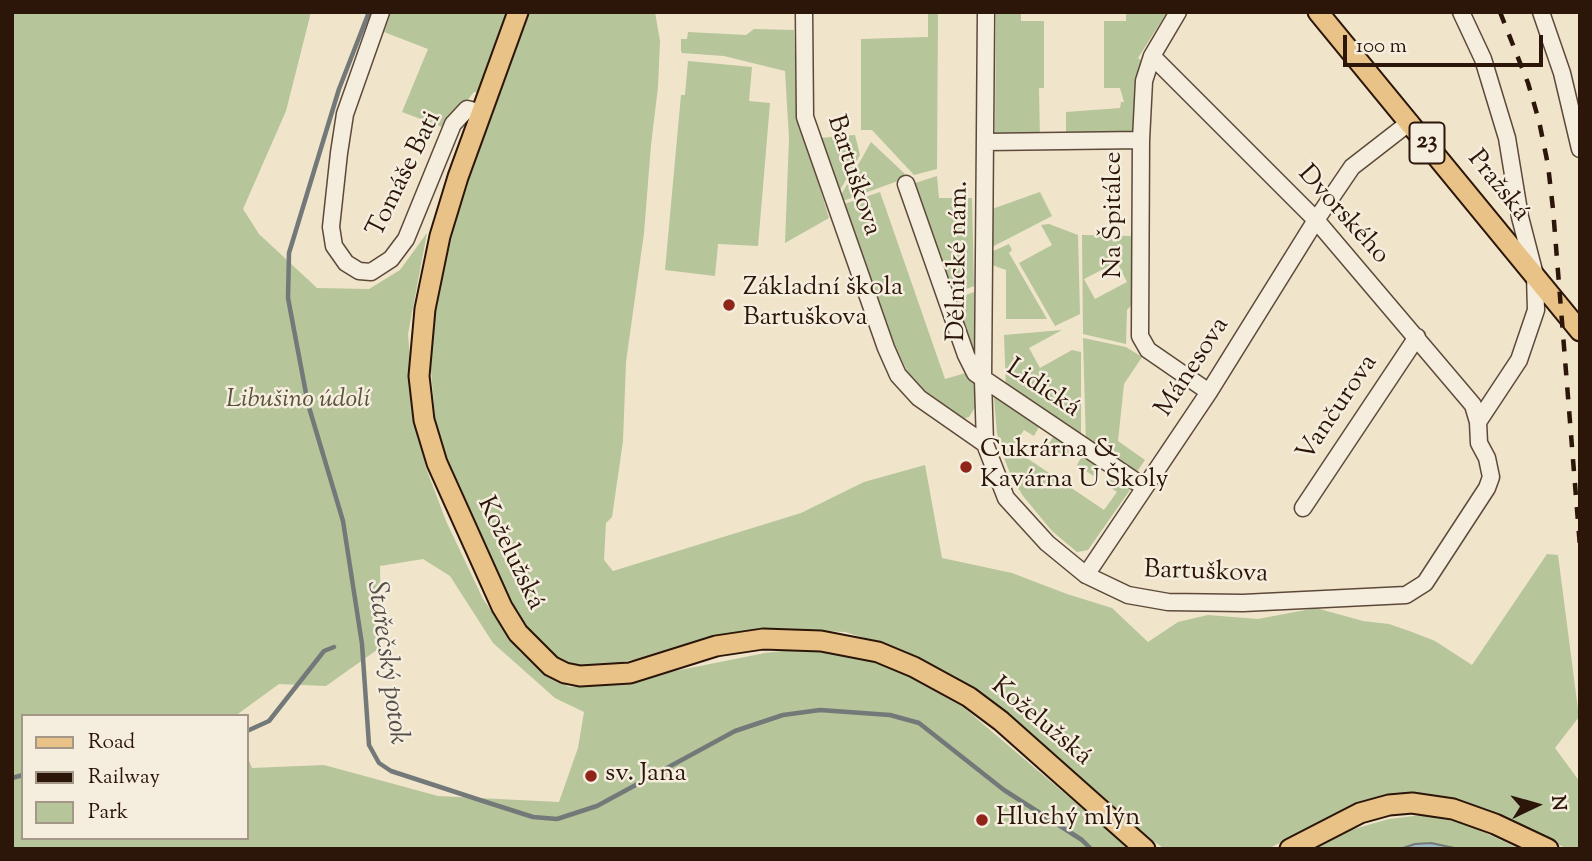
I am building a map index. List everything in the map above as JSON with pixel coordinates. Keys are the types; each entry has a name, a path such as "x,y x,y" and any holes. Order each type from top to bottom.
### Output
{"main road":[{"name":"Koželužská","path":"519,12 458,177 431,271 422,333 421,398 427,434 446,483 502,607 528,645 558,670 588,677 630,673 716,646 763,639 821,641 878,652 914,667 969,697 1001,721 1145,849"},
{"name":"Pražská","path":"1318,12 1580,331"},
{"path":"1290,849 1360,813 1389,805 1412,803 1453,809 1495,824 1548,849"}],"street":[{"name":"Tomáše Bati","path":"381,12 345,114 339,153 331,227 334,246 346,262 359,271 371,272 391,259 406,239 453,124 467,109 482,113"},
{"name":"Bartuškova","path":"804,12 805,117 886,348 898,375 919,398 985,444 1006,498 1047,543 1086,575 1128,596 1168,602 1243,603 1406,595 1425,583 1487,488 1491,477 1487,457 1479,443 1478,422"},
{"name":"Dělnické nám.","path":"983,380 986,12"},
{"name":"Na Špitálce","path":"1178,12 1152,56 1144,81 1140,336 1148,350 1209,392"},
{"path":"1461,12 1483,59 1507,138 1520,217 1535,275 1536,310 1518,360 1478,422"},
{"path":"1541,12 1562,73 1580,149"},
{"name":"Dvorského","path":"1152,56 1316,220 1472,405 1478,422"},
{"name":"Mánesova","path":"1086,575 1209,392 1352,167 1410,122"},
{"path":"986,142 1141,139"},
{"name":"Lidická","path":"906,184 966,355 975,373 1144,487"},
{"name":"Vančurova","path":"1303,508 1417,337"},
{"name":"Lidická","path":"983,380 985,444"}],"green space":[{"name":"Libušino údolí","path":"12,12 311,12 286,111 243,209 259,234 317,288 369,289 400,270 427,233 408,334 415,421 426,468 446,521 483,599 520,652 545,674 569,687 605,685 765,653 800,649 841,652 892,667 963,707 1130,849 12,849","holes":["423,559 450,576 493,643 555,698 584,712 578,748 559,802 438,796 324,765 252,768 248,758 248,840 21,840 21,714 238,714 279,684 326,686 381,647 380,566"]},
{"path":"391,12 511,12 480,93 474,92 445,128 402,112 428,49 384,32"},
{"name":"Libušino údolí","path":"526,12 655,12 660,41 644,233 626,362 623,441 612,517 606,523 604,560 613,571 801,513 864,482 925,465 942,558 1012,573 1112,608 1148,642 1178,622 1208,615 1258,619 1316,608 1363,621 1389,624 1412,632 1435,641 1472,665 1547,554 1558,555 1579,717 1555,748 1580,782 1580,849 1568,849 1471,804 1423,795 1382,796 1337,813 1268,849 1165,849 1147,837 975,690 900,649 845,632 800,630 762,633 603,666 574,667 557,658 535,639 500,589 445,463 435,418 428,335 446,238"},
{"path":"928,12 938,12 937,169 914,175 872,130 861,130 861,39 928,37"},
{"path":"996,12 1021,12 1021,21 1044,21 1044,88 1039,88 1040,140 998,138 995,133"},
{"path":"1126,12 1167,12 1138,58 1142,61 1136,78 1136,114 1132,133 1066,140 1066,112 1120,108 1121,102 1124,102 1120,88 1104,88 1104,21 1126,21"},
{"path":"754,29 794,30 797,113 829,218 785,243 789,138 785,71 724,56 681,51 681,39 687,39 688,32 746,35"},
{"path":"688,61 752,67 749,101 770,103 758,246 718,244 715,276 665,270 681,95 685,95"},
{"path":"855,135 860,155 839,192 820,138"},
{"path":"871,142 906,178 843,201 841,195"},
{"path":"937,176 939,198 972,198 974,286 950,295 912,184"},
{"path":"880,192 945,379 973,371 976,406 969,417 962,419 923,392 909,375 889,333 844,204"},
{"path":"1040,192 1052,216 992,247 992,209"},
{"path":"1049,224 1078,235 1080,314 1055,326 1019,263 1052,245 1041,225"},
{"path":"1082,235 1136,236 1137,299 1127,310 1126,344 1083,334","holes":["1117,262 1127,282 1095,299 1084,279"]},
{"path":"1009,244 1012,250 1009,253 1047,319 1006,319 1006,270 992,265 991,252"},
{"path":"974,292 975,358 950,301"},
{"path":"1062,330 1029,348 1040,368 1072,350 1081,352 1081,441 1006,390 1004,335"},
{"path":"1083,338 1126,347 1142,357 1124,384 1118,441 1145,460 1134,476 1086,444"},
{"path":"996,396 1041,423 1034,436 1024,430 1012,448 1104,510 1117,492 1105,484 1112,471 1132,487 1088,550 1077,552 1052,531 1023,496 1011,476 997,433"},
{"path":"1056,433 1074,445 1066,458 1048,445"},
{"path":"1084,452 1103,464 1095,477 1077,465"},
{"path":"1422,815 1464,823 1520,849 1459,849 1431,843 1400,849 1314,849 1347,831 1389,819"}],"water":[{"path":"1431,843 1459,849 1400,849 1415,844"}],"waterway":[{"name":"Stařečský potok","path":"369,12 339,89 289,253 288,298 308,404 343,521 362,644 369,745 379,763 391,771 533,817 557,819 597,806 735,731 783,715 820,710 890,715 919,723 1004,790 1082,840 1091,849"},
{"path":"248,731 269,721 324,651 334,647"},
{"path":"12,778 21,776"}],"railway":[{"path":"1500,12 1528,83 1548,165 1580,547"}],"place":[{"name":"Základní škola Bartuškova","path":"729,305"},
{"name":"Cukrárna & Kavárna U Školy","path":"966,467"},
{"name":"sv. Jana","path":"591,776"},
{"name":"Hluchý mlýn","path":"982,820"}]}
